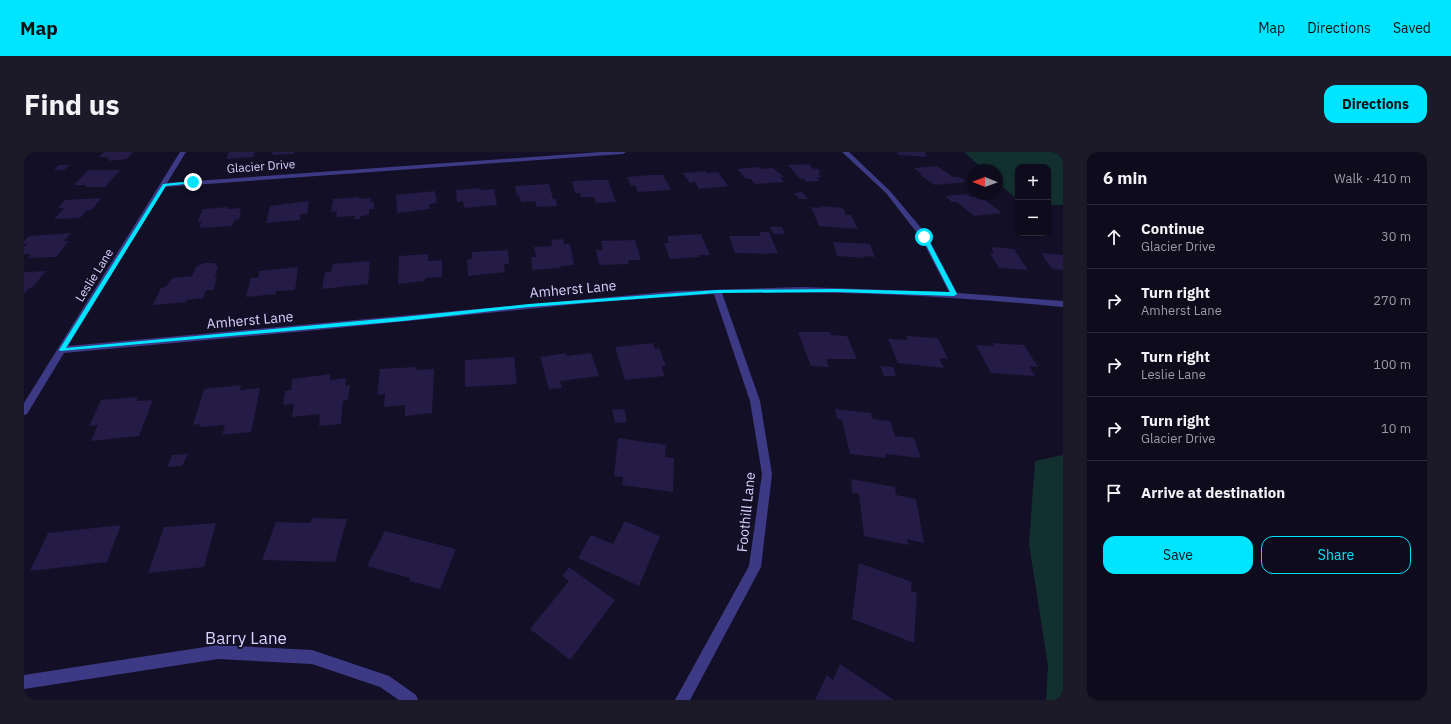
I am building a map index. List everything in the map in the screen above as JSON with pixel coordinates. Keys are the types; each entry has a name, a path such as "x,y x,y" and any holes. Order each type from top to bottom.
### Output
{"street":[{"name":"Leslie Lane","path":"24,411 184,152"},
{"name":"Glacier Drive","path":"164,185 624,152"},
{"path":"845,152 888,192 924,237 954,294"},
{"name":"Amherst Lane","path":"62,350 529,306 717,291 837,290 954,294 1063,304"},
{"name":"Foothill Lane","path":"682,700 755,567 767,474 755,401 717,291"},
{"name":"Barry Lane","path":"24,682 218,652 312,657 384,681 411,700"}],"green space":[{"path":"964,152 1063,152 1063,205 1051,205 1051,164 1015,164 1015,197 1003,187 1003,164 977,164"},
{"path":"1063,455 1063,700 1046,700 1048,666 1029,544 1035,461"}],"building":[{"path":"104,152 133,152 127,159 109,161 110,159 106,159 109,157 99,157"},
{"path":"229,152 255,152 253,157 226,159"},
{"path":"273,152 294,152 294,154 272,155"},
{"path":"897,152 925,152 927,157 898,155"},
{"path":"809,164 813,169 817,168 821,173 818,173 821,177 817,177 820,181 806,182 804,179 800,179 788,165"},
{"path":"59,165 69,165 64,170 54,170"},
{"path":"937,166 953,177 959,177 966,182 935,185 920,175 923,175 914,168"},
{"path":"759,167 761,169 773,168 784,177 780,177 784,182 755,184 751,179 746,179 737,169"},
{"path":"88,170 120,170 105,187 85,187 87,185 74,185"},
{"path":"706,171 707,173 718,172 728,186 699,189 695,182 690,183 683,173"},
{"path":"663,175 671,190 638,192 635,185 631,186 627,177"},
{"path":"608,180 616,202 596,203 594,197 581,197 580,193 575,193 572,181"},
{"path":"549,184 553,199 556,199 557,206 537,207 535,201 521,202 519,196 517,196 515,186"},
{"path":"480,188 480,190 494,189 497,205 464,208 463,201 457,202 456,190"},
{"path":"435,191 437,203 429,204 430,209 397,213 396,195"},
{"path":"802,192 808,199 799,199 794,193"},
{"path":"967,194 967,200 985,200 1002,213 974,216 957,202 952,202 945,196"},
{"path":"359,197 359,199 371,198 371,202 374,202 374,209 369,209 369,215 361,216 360,219 354,219 355,216 336,217 337,211 331,212 333,199"},
{"path":"101,198 92,210 87,210 80,218 54,219 64,208 58,208 65,200"},
{"path":"309,201 307,214 301,214 300,220 266,223 270,206"},
{"path":"819,206 843,208 846,215 851,215 858,229 819,226 811,207 820,208"},
{"path":"228,207 227,209 241,208 239,212 241,212 239,219 235,220 232,226 199,228 202,221 197,222 203,209"},
{"path":"770,227 782,227 785,234 773,234"},
{"path":"759,232 769,232 778,253 735,253 729,236 761,236"},
{"path":"71,233 64,241 69,241 56,257 28,258 31,254 24,254 24,247 27,244 24,244 24,241 29,236"},
{"path":"701,234 710,255 670,259 664,243 669,243 667,236"},
{"path":"563,239 564,244 570,244 574,265 560,266 561,268 532,270 531,257 536,257 534,247 552,246 551,240"},
{"path":"635,240 641,260 628,260 629,264 599,265 596,250 603,250 601,241"},
{"path":"833,242 870,244 875,257 863,256 864,258 837,256"},
{"path":"991,247 1014,249 1028,270 999,268 990,253 994,253"},
{"path":"508,250 509,264 504,264 505,272 468,276 467,260 472,259 472,252"},
{"path":"1041,253 1063,255 1063,270 1052,269"},
{"path":"428,254 428,261 442,260 442,277 425,278 425,281 398,284 399,256"},
{"path":"370,261 368,284 322,289 325,272 331,272 333,264"},
{"path":"204,263 214,263 218,267 215,276 217,278 213,290 206,290 203,298 187,300 186,302 153,305 161,288 166,287 172,278 192,276 196,267"},
{"path":"298,267 295,290 276,291 276,294 246,297 251,278 258,278 259,271"},
{"path":"46,271 32,288 29,288 24,294 24,272"},
{"path":"798,332 830,332 831,335 847,336 857,359 826,359 829,367 811,366"},
{"path":"906,336 938,338 948,359 939,358 944,368 898,363 888,339 908,340"},
{"path":"653,343 655,349 659,348 666,366 661,366 665,376 625,380 615,347"},
{"path":"992,343 1024,345 1038,367 1029,366 1035,376 991,373 976,345 994,346"},
{"path":"566,353 567,356 591,353 599,376 560,381 562,388 549,389 540,357"},
{"path":"514,357 517,384 465,387 465,360"},
{"path":"880,366 893,367 896,376 884,376"},
{"path":"416,367 416,370 434,369 432,413 405,416 405,405 384,407 385,394 377,395 380,369"},
{"path":"330,374 330,380 346,378 345,386 350,385 348,400 343,401 341,424 319,426 320,414 292,417 294,404 283,405 285,391 291,390 292,379"},
{"path":"241,385 240,390 260,388 251,432 222,435 225,425 199,427 200,424 193,425 204,389"},
{"path":"138,397 136,401 153,400 139,436 91,441 98,425 89,426 101,400"},
{"path":"624,409 627,422 615,423 612,410"},
{"path":"835,409 871,413 873,419 890,421 895,436 914,438 921,458 885,454 886,458 850,454 842,420 837,419"},
{"path":"618,438 666,445 665,457 674,458 673,492 622,485 623,477 614,476"},
{"path":"188,454 182,466 167,467 172,455"},
{"path":"851,479 895,487 896,495 916,499 924,543 907,539 908,545 864,536 859,494 852,493"},
{"path":"312,518 347,519 335,562 262,560 276,522 310,523"},
{"path":"625,521 660,536 639,586 578,558 591,535 613,544"},
{"path":"216,523 204,567 148,573 164,527"},
{"path":"121,525 107,562 30,571 48,533"},
{"path":"385,531 456,549 440,589 409,581 410,578 367,566"},
{"path":"859,563 912,582 911,591 917,593 914,643 852,619"},
{"path":"569,567 615,600 570,660 530,629 569,581 562,576"},
{"path":"840,664 894,700 815,700 827,675 833,680"}],"route":[{"path":"193,182 164,185 62,350 529,306 717,291 837,290 954,294 924,237"}]}
